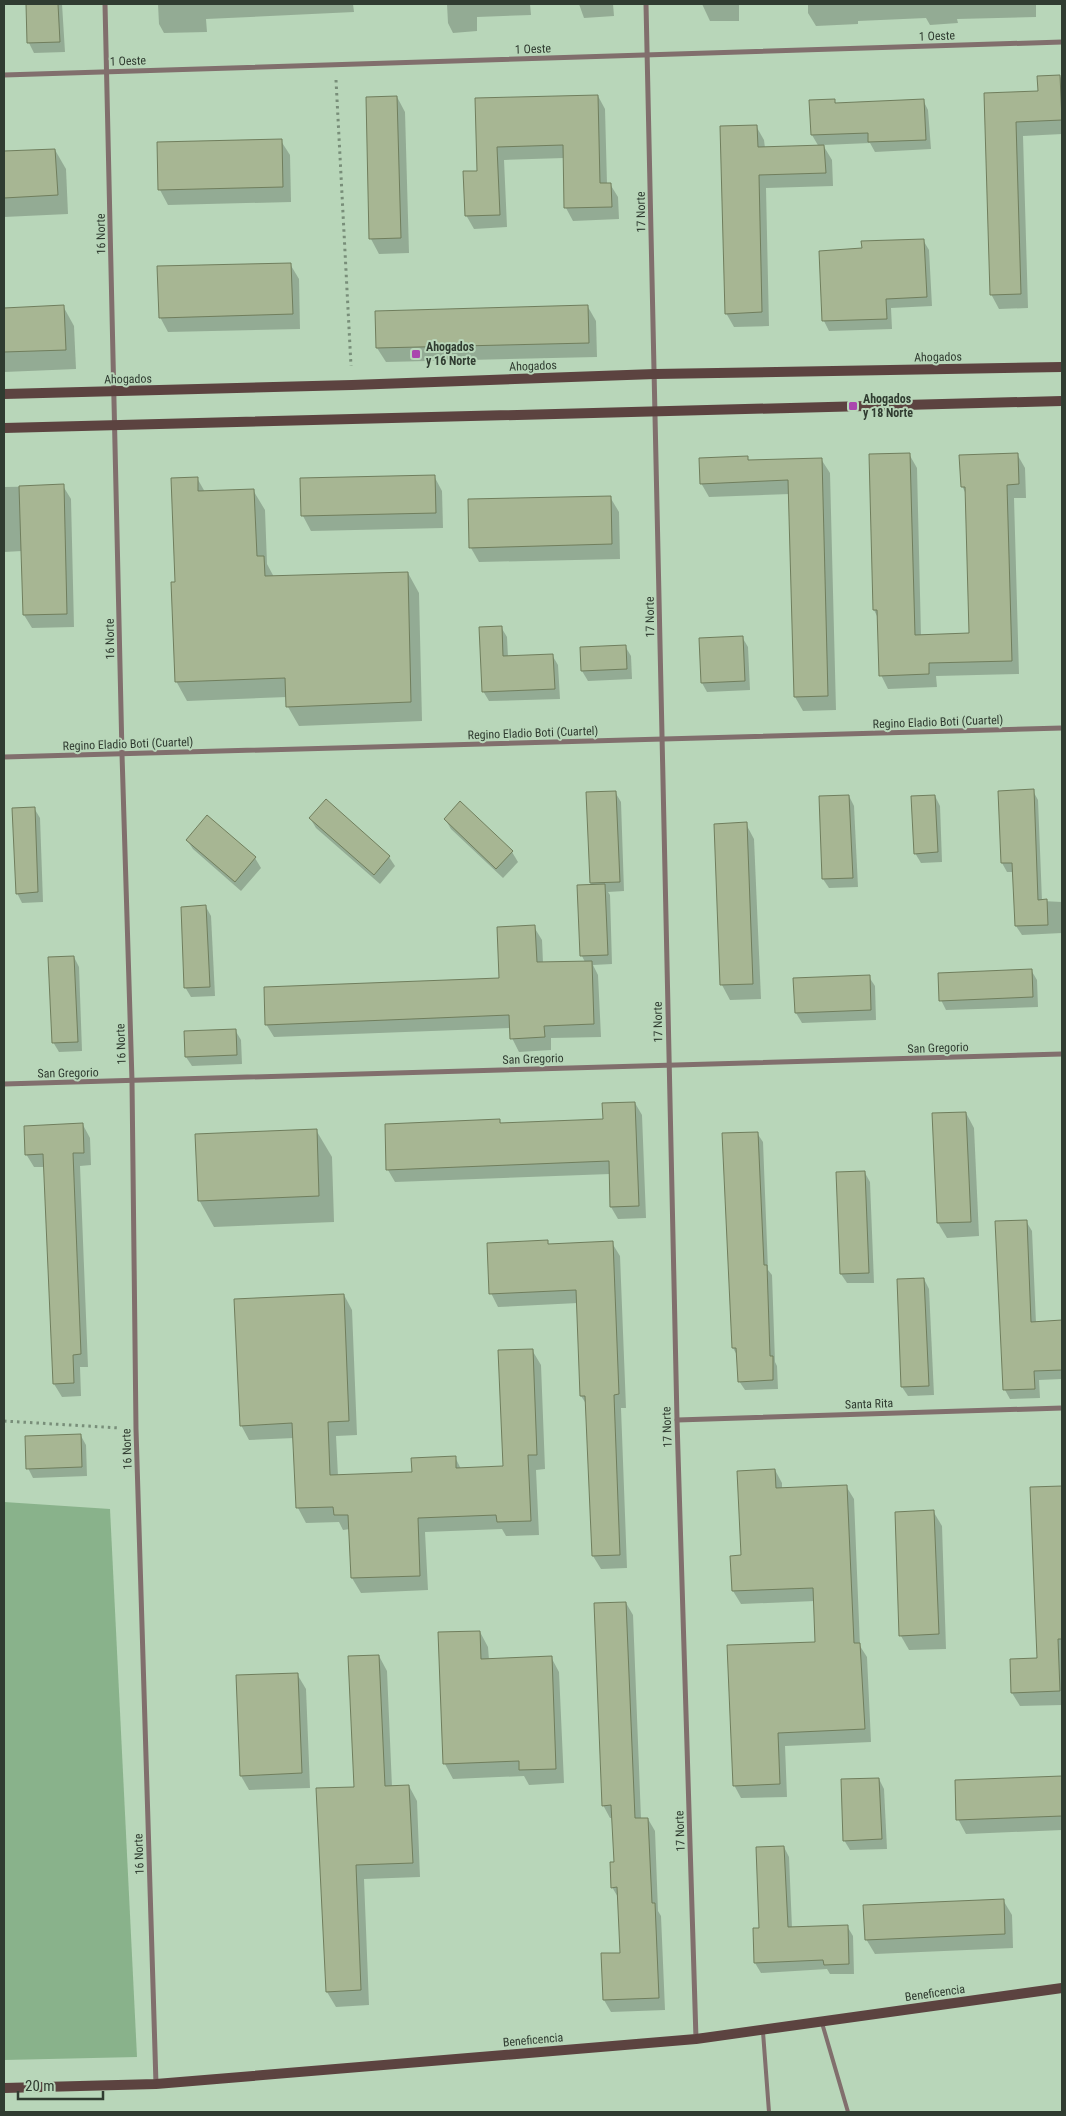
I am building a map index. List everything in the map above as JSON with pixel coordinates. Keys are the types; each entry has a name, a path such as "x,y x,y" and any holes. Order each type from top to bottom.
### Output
{"main road":[{"name":"Ahogados","path":"4,394 352,385 655,374 1062,367"},
{"path":"4,428 1062,401"},
{"name":"Beneficencia","path":"4,2088 156,2084 696,2039 1062,1988"}],"street":[{"name":"16 Norte","path":"105,4 122,754 132,1081 136,1430 156,2084"},
{"name":"17 Norte","path":"646,4 676,1420 696,2039"},
{"name":"1 Oeste","path":"4,75 1062,42"},
{"name":"Regino Eladio Boti (Cuartel)","path":"4,757 1062,728"},
{"name":"San Gregorio","path":"4,1084 1062,1054"},
{"name":"Santa Rita","path":"676,1420 1062,1408"}],"lane":[{"path":"822,2021 848,2112"},
{"path":"763,2030 769,2112"}],"path":[{"path":"335,65 352,385"},
{"path":"4,1421 136,1430"}],"green space":[{"path":"4,1502 110,1509 137,2057 4,2060"}],"building":[{"path":"26,4 58,4 60,42 27,43"},
{"path":"1060,75 1062,120 1016,122 1021,294 990,295 984,93 1038,91 1037,76"},
{"path":"598,95 600,183 611,183 612,207 564,208 563,145 497,147 500,215 465,216 463,171 477,171 475,98"},
{"path":"397,96 401,238 369,239 366,97"},
{"path":"835,99 835,103 924,99 926,140 868,142 868,133 811,135 809,100"},
{"path":"757,125 758,147 824,145 826,173 759,175 762,312 725,314 720,126"},
{"path":"282,139 283,187 158,190 157,142"},
{"path":"55,149 58,195 4,198 4,151"},
{"path":"924,239 927,297 886,299 887,319 822,321 819,251 862,248 861,241"},
{"path":"291,263 293,314 159,318 157,266"},
{"path":"64,305 66,350 4,352 4,308"},
{"path":"588,305 589,343 376,348 375,311"},
{"path":"910,453 915,635 969,633 965,487 961,487 959,455 1018,453 1019,484 1007,485 1012,661 929,663 929,674 879,676 877,610 873,610 869,454"},
{"path":"748,456 748,460 822,458 828,696 794,697 788,480 700,484 699,458"},
{"path":"435,475 436,513 301,516 300,478"},
{"path":"198,477 198,491 254,489 257,556 264,556 265,576 408,572 411,702 286,707 285,678 175,682 171,582 175,582 171,478"},
{"path":"64,484 67,614 23,615 19,486"},
{"path":"611,496 612,544 469,548 468,499"},
{"path":"502,626 503,656 553,654 555,689 482,692 479,627"},
{"path":"743,636 745,681 701,683 699,638"},
{"path":"626,645 627,669 581,671 580,647"},
{"path":"1034,789 1038,900 1047,899 1048,925 1015,926 1012,863 1001,863 998,791"},
{"path":"616,791 620,882 590,883 586,792"},
{"path":"849,795 853,878 822,879 819,796"},
{"path":"935,795 938,852 914,854 911,796"},
{"path":"326,799 390,856 374,875 309,818"},
{"path":"460,801 513,851 496,869 444,819"},
{"path":"35,807 38,892 16,894 12,808"},
{"path":"207,815 256,857 235,882 186,840"},
{"path":"747,822 753,984 720,985 714,824"},
{"path":"605,884 608,955 580,956 577,885"},
{"path":"206,905 210,987 184,988 181,907"},
{"path":"535,925 537,962 592,961 594,1024 544,1026 545,1037 510,1039 509,1015 265,1025 264,987 499,978 497,927"},
{"path":"74,956 78,1042 52,1043 48,957"},
{"path":"1032,969 1033,997 939,1001 938,973"},
{"path":"870,975 871,1010 795,1013 793,978"},
{"path":"236,1029 237,1055 185,1057 184,1031"},
{"path":"635,1102 639,1206 610,1207 609,1161 386,1170 385,1124 500,1119 500,1123 603,1119 602,1103"},
{"path":"966,1112 971,1222 937,1223 932,1113"},
{"path":"83,1123 84,1153 73,1153 81,1354 73,1355 74,1383 53,1384 43,1154 25,1155 24,1126"},
{"path":"317,1129 319,1196 198,1201 195,1134"},
{"path":"758,1132 764,1265 767,1265 770,1356 773,1356 773,1380 738,1382 736,1348 732,1348 722,1133"},
{"path":"865,1171 869,1273 840,1274 836,1172"},
{"path":"1027,1220 1031,1322 1062,1320 1062,1370 1034,1371 1035,1389 1003,1390 995,1221"},
{"path":"548,1240 548,1244 613,1241 619,1394 614,1395 620,1555 592,1556 585,1396 580,1396 576,1290 489,1294 487,1243"},
{"path":"924,1278 929,1386 901,1387 897,1279"},
{"path":"344,1294 349,1421 328,1422 330,1475 412,1472 411,1458 456,1456 456,1468 503,1466 498,1350 533,1349 537,1455 528,1455 531,1521 497,1522 496,1515 418,1518 420,1576 351,1578 348,1515 334,1515 333,1507 296,1508 292,1423 240,1426 234,1299"},
{"path":"81,1434 82,1467 26,1469 25,1436"},
{"path":"775,1469 776,1488 847,1485 854,1643 860,1643 865,1729 778,1733 780,1784 733,1786 727,1645 815,1642 813,1588 732,1591 730,1556 741,1555 737,1471"},
{"path":"1062,1486 1062,1639 1058,1639 1060,1691 1011,1693 1010,1659 1037,1658 1030,1487"},
{"path":"934,1510 939,1634 899,1636 895,1512"},
{"path":"626,1602 635,1818 648,1818 652,1903 655,1903 659,1998 603,2000 601,1953 620,1953 617,1887 611,1888 610,1862 614,1862 611,1805 602,1806 594,1603"},
{"path":"480,1631 481,1659 552,1656 556,1769 519,1770 519,1761 443,1764 438,1632"},
{"path":"379,1655 385,1786 409,1785 413,1863 356,1865 361,1990 326,1992 316,1788 354,1787 348,1656"},
{"path":"298,1673 302,1773 240,1776 236,1675"},
{"path":"1062,1776 1062,1816 956,1820 955,1780"},
{"path":"879,1778 882,1839 843,1841 841,1779"},
{"path":"784,1846 788,1927 848,1925 849,1964 824,1965 823,1960 754,1963 753,1928 759,1928 756,1847"},
{"path":"1004,1899 1005,1934 865,1940 863,1905"}],"place":[{"name":"Ahogados y 16 Norte","path":"416,354"},
{"name":"Ahogados y 18 Norte","path":"853,406"}]}
